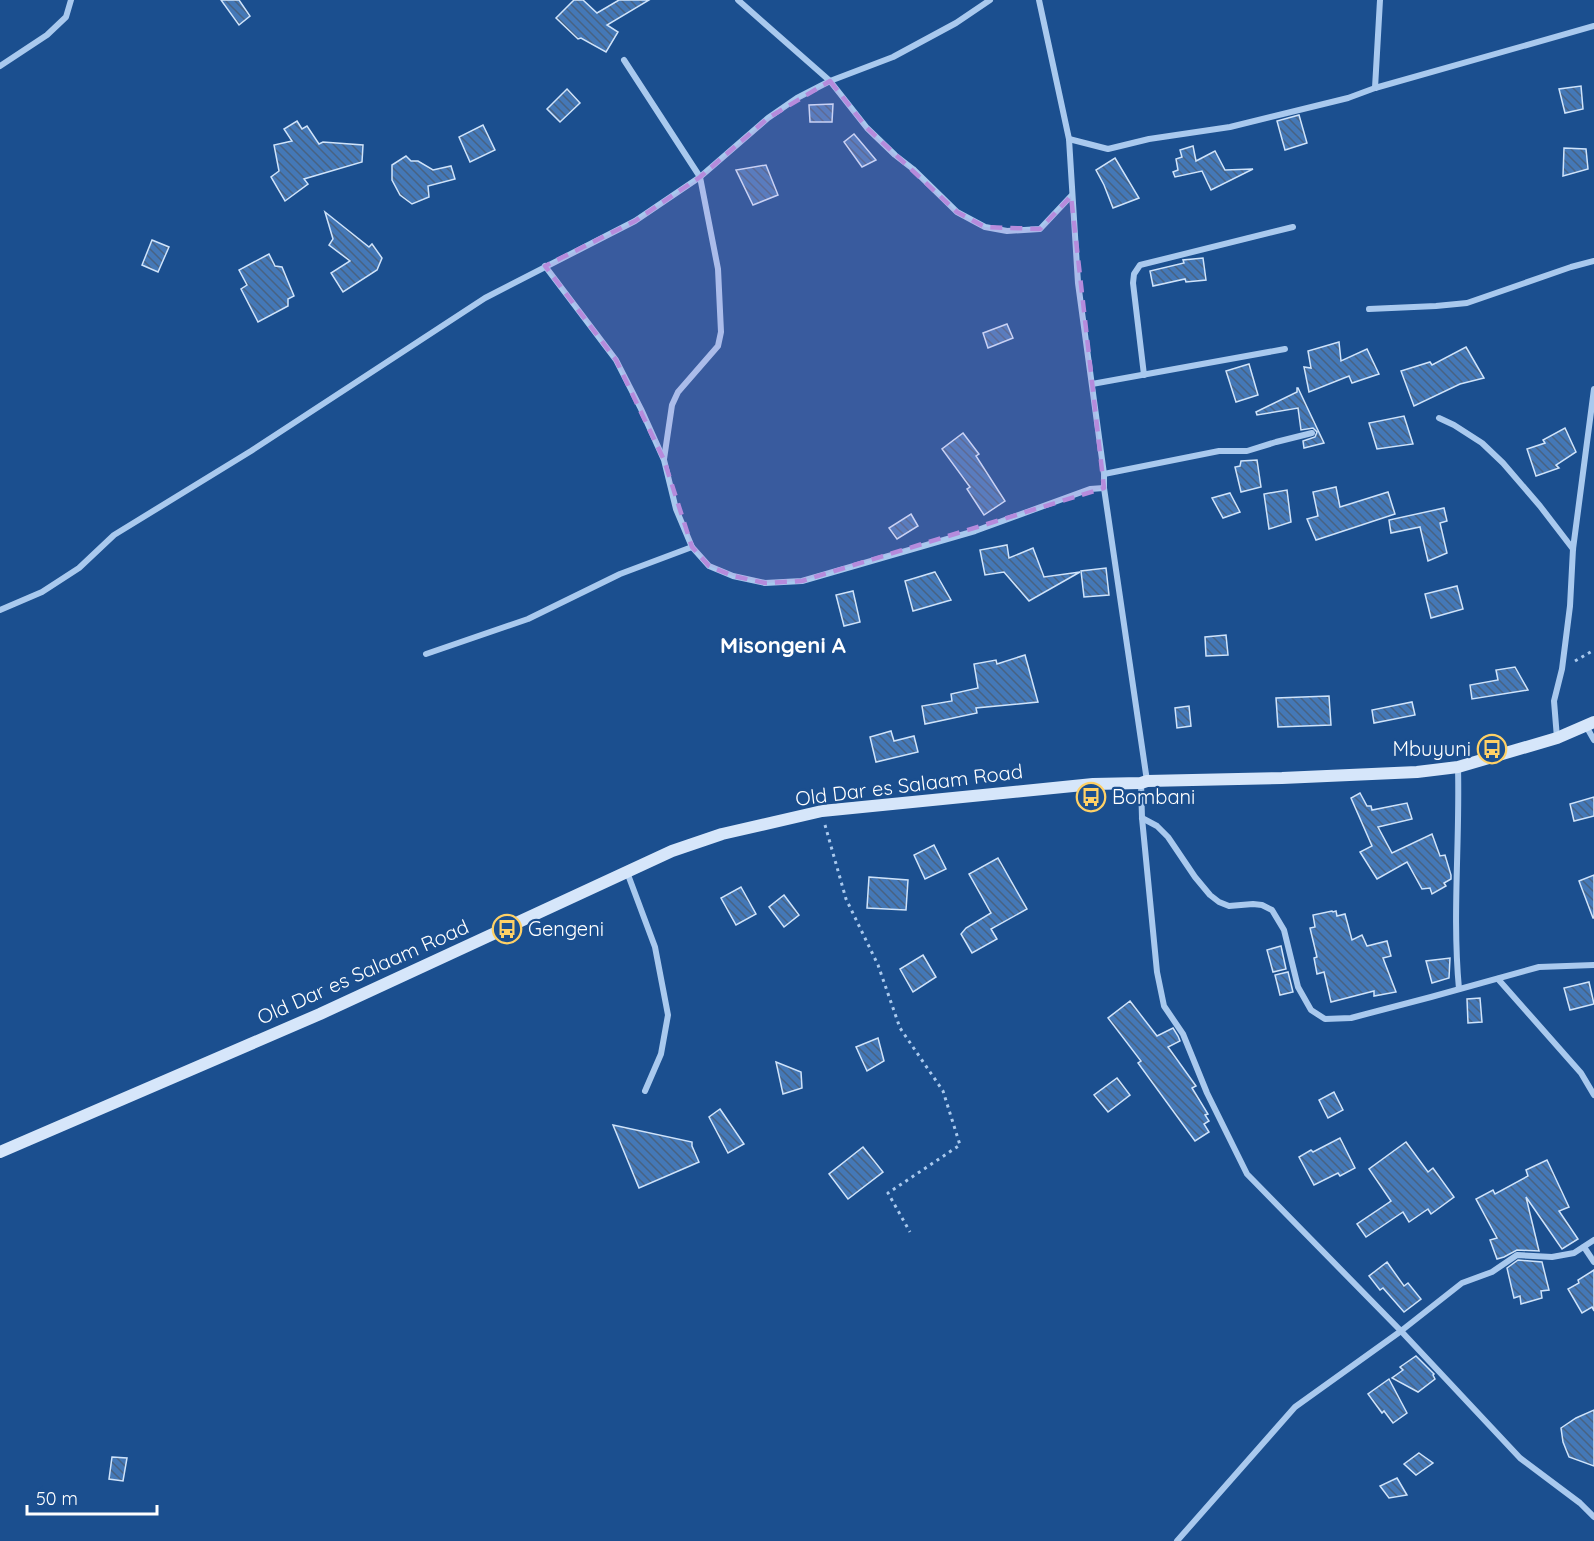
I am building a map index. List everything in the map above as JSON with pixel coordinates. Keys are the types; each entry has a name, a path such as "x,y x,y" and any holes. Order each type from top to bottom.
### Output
{"street":[{"path":"0,66 47,34 66,17 71,0"},
{"path":"738,0 830,81 867,128 957,212 985,227 1006,231 1040,229 1071,196"},
{"path":"0,610 42,592 79,568 114,535 251,451 485,298 635,221 700,177 768,118 797,98 830,81 892,57 956,23 990,0"},
{"path":"1039,0 1069,139 1078,283 1144,782 1142,818 1157,972 1164,1005 1183,1034 1207,1093 1247,1174 1401,1331 1520,1458 1580,1503 1594,1517"},
{"path":"1375,88 1380,0"},
{"path":"1069,139 1108,149 1149,139 1230,127 1348,98 1375,88 1594,26"},
{"path":"624,60 700,177 718,269 721,332 718,346 678,392 672,405 664,460"},
{"path":"1144,375 1133,283 1134,274 1140,265 1293,227"},
{"path":"1369,309 1467,303 1594,261"},
{"path":"545,266 616,360 664,460 676,509 692,548 709,566 733,576 765,583 802,581 975,531 1090,489 1104,488"},
{"path":"1092,384 1285,349"},
{"path":"1557,738 1554,701 1562,669 1570,606 1573,549 1594,389"},
{"path":"1438,418 1454,425 1482,443 1503,463 1573,549"},
{"path":"1104,474 1219,452 1247,452 1275,441 1312,433"},
{"path":"426,654 528,619 620,574 692,548"},
{"path":"1590,724 1594,741"},
{"name":"Old Dar es Salaam Road","path":"0,1152 320,1014 672,851 722,834 822,811 1093,784 1293,778 1417,772 1458,767 1557,738 1590,724"},
{"path":"1458,767 1456,960 1459,989"},
{"path":"1142,818 1157,826 1195,877 1219,902 1229,906 1262,905 1272,910 1284,930 1298,987 1311,1010 1325,1019 1351,1018 1539,967 1594,965"},
{"path":"627,872 655,947 668,1015 661,1054 645,1091"},
{"path":"1498,979 1581,1073 1594,1095"},
{"path":"1177,1541 1295,1407 1401,1331 1462,1283 1492,1272 1517,1255 1552,1257 1574,1253 1594,1240"},
{"path":"1584,1246 1594,1262"}],"path":[{"path":"1562,669 1594,650"},
{"path":"822,811 846,899 878,964 900,1028 943,1091 960,1145 888,1193 910,1232"}],"highlighted area":[{"path":"830,81 867,128 957,212 985,227 1040,229 1071,196 1104,488 802,581 765,583 733,576 709,566 692,547 664,460 616,360 545,266 635,221 700,177 768,118"}],"building":[{"path":"221,0 239,0 250,16 239,25"},
{"path":"574,0 583,0 597,13 619,0 649,0 607,25 618,32 606,52 581,38 578,39 556,18"},
{"path":"1581,86 1583,109 1565,113 1559,89"},
{"path":"567,89 580,103 560,122 547,109"},
{"path":"833,104 832,122 810,122 809,105"},
{"path":"1299,115 1307,143 1285,150 1277,121"},
{"path":"297,121 302,129 307,126 319,144 323,142 363,145 362,162 304,179 308,184 285,201 271,177 279,171 274,145 292,141 284,129"},
{"path":"483,125 495,150 470,162 459,137"},
{"path":"854,134 876,160 862,167 844,142"},
{"path":"1193,146 1196,161 1215,151 1225,170 1253,169 1211,190 1202,171 1175,177 1173,172 1178,170 1176,159 1182,157 1180,150"},
{"path":"1564,148 1586,149 1588,169 1563,176"},
{"path":"406,156 411,161 418,161 433,170 451,166 455,179 428,186 429,197 412,204 400,195 392,180 392,165"},
{"path":"1115,158 1139,198 1113,208 1096,170"},
{"path":"766,165 778,195 753,205 736,170"},
{"path":"325,212 369,247 372,244 382,258 377,270 343,292 331,273 350,261 329,245 333,239"},
{"path":"152,240 169,247 158,272 142,265"},
{"path":"269,254 275,266 282,267 294,296 288,299 288,306 258,322 241,289 247,285 239,270"},
{"path":"1203,258 1206,280 1186,282 1185,279 1153,286 1150,271 1184,263 1183,260"},
{"path":"1007,324 1013,338 988,348 983,333"},
{"path":"1339,342 1341,361 1367,349 1379,374 1352,383 1349,376 1309,392 1304,367 1311,368 1308,351"},
{"path":"1466,347 1484,378 1460,384 1414,406 1401,371 1430,362 1432,365"},
{"path":"1249,364 1258,395 1236,402 1226,371"},
{"path":"1297,388 1324,443 1304,448 1303,441 1315,437 1317,432 1313,428 1301,430 1298,408 1257,415 1256,412 1297,392"},
{"path":"1404,416 1413,444 1377,449 1369,423"},
{"path":"1565,428 1576,452 1556,465 1559,468 1536,476 1527,449 1545,443 1543,440"},
{"path":"963,433 979,454 976,456 1005,501 984,515 967,489 970,487 942,449"},
{"path":"1257,460 1261,487 1241,492 1235,467 1240,466 1241,461"},
{"path":"1336,487 1340,507 1388,492 1395,514 1316,540 1307,519 1318,516 1313,492"},
{"path":"1287,490 1291,522 1269,529 1264,494"},
{"path":"1230,493 1240,512 1223,518 1212,498"},
{"path":"1444,508 1447,521 1440,523 1447,553 1428,561 1420,527 1391,533 1389,520"},
{"path":"911,514 918,526 897,539 889,528"},
{"path":"1007,545 1009,558 1033,548 1044,577 1080,572 1029,601 1004,572 985,575 980,550"},
{"path":"1106,568 1109,595 1084,597 1081,571"},
{"path":"935,572 951,600 913,611 905,581"},
{"path":"1457,586 1463,609 1431,618 1425,594"},
{"path":"853,591 860,622 844,626 836,595"},
{"path":"1226,635 1228,655 1206,656 1205,637"},
{"path":"1025,655 1038,702 976,708 977,713 925,724 922,706 952,701 951,694 978,688 974,664 996,660 997,664"},
{"path":"1515,667 1528,690 1472,699 1470,685 1498,680 1496,670"},
{"path":"1329,696 1331,725 1278,727 1276,698"},
{"path":"1412,702 1415,715 1374,723 1372,710"},
{"path":"1189,706 1191,726 1177,728 1175,708"},
{"path":"891,731 894,741 914,736 918,752 876,762 870,737"},
{"path":"1360,793 1372,810 1407,803 1412,819 1378,827 1392,853 1432,834 1440,856 1445,855 1451,875 1451,879 1444,883 1446,886 1432,894 1430,888 1422,889 1407,862 1377,879 1360,852 1372,846 1351,798"},
{"path":"1594,797 1594,816 1574,821 1570,804"},
{"path":"934,845 946,869 925,879 914,855"},
{"path":"998,858 1027,909 991,929 997,939 972,953 961,934 966,928 991,913 969,874"},
{"path":"1594,875 1594,918 1593,918 1579,881"},
{"path":"869,877 908,880 906,910 867,908"},
{"path":"741,887 756,914 736,925 721,898"},
{"path":"784,895 799,915 784,927 769,907"},
{"path":"1336,911 1337,916 1345,914 1352,940 1362,935 1367,946 1387,941 1391,956 1383,958 1396,992 1374,996 1374,991 1331,1002 1324,972 1317,974 1314,958 1317,957 1310,928 1315,927 1313,915"},
{"path":"1281,946 1286,969 1273,972 1267,950"},
{"path":"923,955 936,977 913,992 900,969"},
{"path":"1450,958 1449,978 1432,983 1426,961"},
{"path":"1288,972 1293,992 1280,995 1275,975"},
{"path":"1589,982 1594,1004 1570,1010 1564,988"},
{"path":"1480,998 1482,1022 1468,1023 1467,999"},
{"path":"1130,1001 1157,1036 1173,1028 1178,1036 1180,1041 1168,1047 1196,1086 1192,1088 1208,1114 1205,1115 1209,1121 1204,1124 1209,1132 1195,1141 1138,1063 1141,1061 1108,1018"},
{"path":"878,1038 884,1061 867,1071 856,1047"},
{"path":"776,1062 801,1072 802,1088 783,1094"},
{"path":"1117,1078 1130,1095 1108,1112 1094,1095"},
{"path":"1334,1092 1343,1110 1328,1118 1319,1100"},
{"path":"720,1109 744,1144 728,1153 709,1117"},
{"path":"613,1125 692,1142 699,1162 639,1188"},
{"path":"1340,1138 1355,1168 1340,1176 1338,1173 1314,1185 1299,1157"},
{"path":"1406,1142 1428,1172 1433,1168 1454,1197 1431,1214 1428,1209 1409,1222 1403,1212 1366,1237 1357,1224 1391,1201 1369,1169"},
{"path":"863,1147 883,1172 848,1199 829,1174"},
{"path":"1547,1160 1569,1207 1559,1211 1578,1239 1562,1249 1526,1197 1539,1251 1517,1250 1497,1259 1490,1240 1497,1238 1476,1199 1493,1190 1495,1194 1528,1176 1526,1170"},
{"path":"1518,1260 1542,1262 1549,1290 1541,1291 1542,1298 1521,1304 1520,1296 1514,1298 1507,1268"},
{"path":"1387,1262 1404,1286 1408,1283 1421,1299 1404,1312 1383,1288 1380,1290 1369,1276"},
{"path":"1594,1270 1594,1311 1592,1307 1582,1313 1568,1289"},
{"path":"1416,1356 1434,1374 1435,1379 1418,1392 1392,1378 1403,1370 1400,1367"},
{"path":"1389,1379 1407,1413 1393,1423 1384,1411 1382,1413 1368,1394"},
{"path":"1594,1410 1594,1466 1569,1457 1561,1428"},
{"path":"1419,1453 1433,1463 1416,1475 1404,1464"},
{"path":"112,1457 127,1458 123,1481 109,1479"},
{"path":"1397,1478 1407,1495 1389,1498 1380,1486"}],"place":[{"name":"Mbuyuni","path":"1492,749"},
{"name":"Bombani","path":"1091,797"},
{"name":"Gengeni","path":"507,929"}],"district":[{"name":"Misongeni A","path":"783,645"}]}
